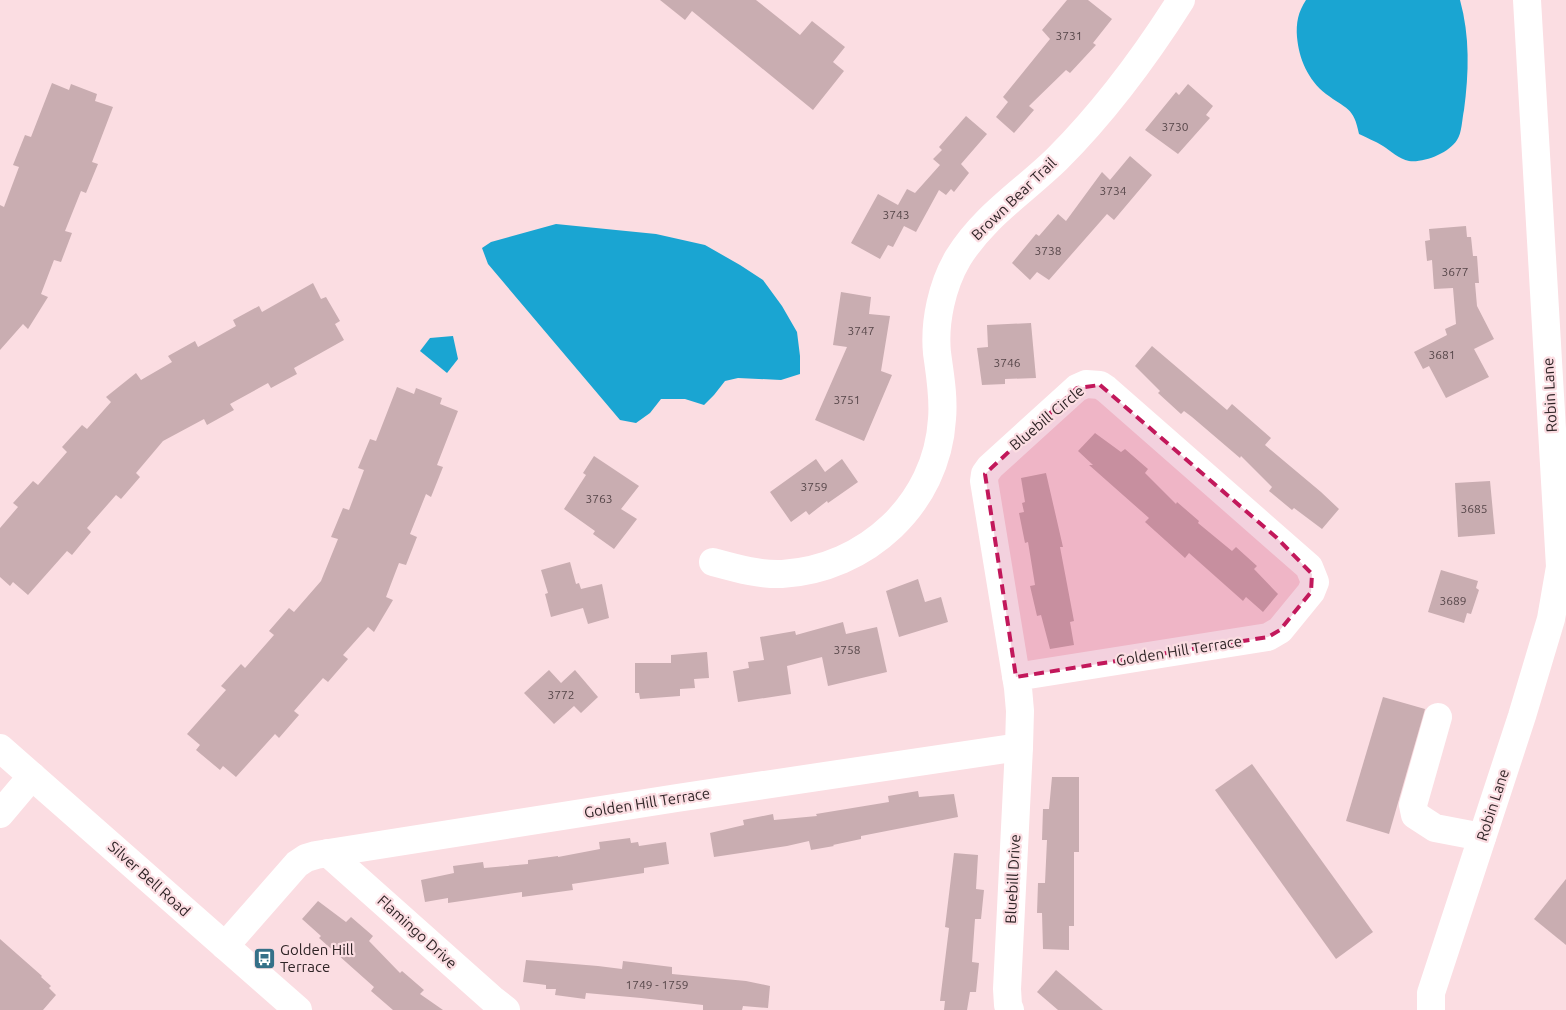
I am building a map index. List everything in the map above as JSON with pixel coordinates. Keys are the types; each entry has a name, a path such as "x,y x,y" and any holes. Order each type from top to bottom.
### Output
{"street":[{"name":"Brown Bear Trail","path":"713,562 739,569 780,574 820,568 840,561 866,548 890,529 904,514 924,483 934,461 940,439 943,399 937,352 937,328 941,304 957,261 982,225 1055,160 1095,118 1131,74 1181,0"},
{"name":"Robin Lane","path":"1431,1010 1431,993 1518,729 1551,619 1560,567 1527,0"},
{"name":"Bluebill Circle","path":"1020,747 1020,711 1016,677 984,481 985,474 996,461 1078,388 1086,384 1100,385 1114,395 1300,558 1309,567 1314,582"},
{"name":"Golden Hill Terrace","path":"1016,677 1268,637 1280,630 1296,612 1311,592 1314,582"},
{"path":"1438,717 1413,805 1415,815 1435,828 1482,837"},
{"name":"Golden Hill Terrace","path":"224,946 297,864 306,858 677,798 1020,747"},
{"name":"Bluebill Drive","path":"1010,1010 1007,989 1020,747"},
{"name":"Silver Bell Road","path":"0,748 298,1010"},
{"path":"0,814 32,776"},
{"name":"Flamingo Drive","path":"328,853 506,1010"}],"highlighted area":[{"path":"1100,385 1277,538 1312,574 1311,592 1280,630 1268,637 1016,677 985,474 1077,388"}],"water":[{"path":"1306,0 1460,0 1466,27 1468,68 1461,130 1459,137 1453,145 1429,159 1409,161 1402,159 1380,144 1359,134 1352,113 1326,94 1314,82 1302,61 1298,45 1297,27 1299,13"},
{"path":"556,224 656,234 705,245 740,265 763,280 782,306 797,332 800,374 781,380 738,378 725,381 704,405 685,399 661,399 650,413 636,423 620,420 488,264 482,248 491,242"},
{"path":"453,336 458,359 447,373 420,351 430,338"}],"building":[{"path":"660,0 756,0 800,35 812,21 845,47 833,62 844,71 813,110 692,11 685,20"},
{"path":"1067,0 1088,0 1112,19 1093,43 1096,45 1070,73 1066,70 1029,106 1034,110 1014,133 996,117 1008,102 1003,97 1050,39 1042,30"},
{"path":"52,83 69,90 71,84 97,94 95,101 113,107 92,162 98,164 86,193 81,191 65,231 72,233 61,262 54,260 41,294 48,297 28,329 23,324 0,350 0,205 4,207 19,167 13,165 25,135 31,137"},
{"path":"1188,84 1213,106 1206,115 1210,118 1178,154 1145,130 1176,92 1179,95"},
{"path":"966,116 987,134 961,164 969,173 954,192 951,189 946,195 939,190 916,232 904,226 893,247 888,245 880,259 851,243 878,194 898,205 907,189 915,193 940,165 933,159 942,150 939,147"},
{"path":"1130,156 1152,175 1114,220 1107,214 1049,280 1037,272 1030,280 1012,263 1036,234 1039,236 1058,214 1066,221 1102,172 1110,180"},
{"path":"1466,226 1467,237 1471,237 1473,256 1477,256 1479,283 1475,283 1477,306 1494,339 1474,349 1489,377 1446,398 1429,366 1423,369 1414,352 1447,335 1445,329 1456,324 1453,288 1434,289 1432,260 1427,261 1425,241 1430,240 1429,229"},
{"path":"313,283 321,299 326,297 340,321 335,324 344,340 294,368 297,374 271,388 268,383 230,404 234,410 207,425 204,419 163,441 136,473 140,477 121,499 116,495 87,528 91,532 72,555 67,551 28,595 13,582 10,586 0,577 0,528 18,507 13,503 33,481 38,485 67,452 62,447 82,425 87,429 111,402 106,397 136,373 141,380 172,362 168,356 195,341 198,347 236,326 233,320 259,306 262,312"},
{"path":"841,292 871,297 869,314 890,316 881,371 892,375 864,441 815,420 847,347 833,345"},
{"path":"1031,323 1036,378 1005,379 1005,384 982,385 977,348 988,347 987,325"},
{"path":"1152,346 1227,410 1232,404 1271,438 1265,445 1339,509 1322,529 1294,508 1292,510 1269,491 1272,487 1241,456 1240,458 1184,411 1181,414 1158,393 1160,391 1135,366"},
{"path":"397,387 414,394 416,388 442,398 440,404 458,411 437,465 443,467 431,497 426,494 410,534 417,537 406,565 399,563 386,597 393,600 374,632 368,627 343,655 348,659 328,682 323,678 294,711 299,715 279,738 275,734 236,777 223,766 220,770 196,750 200,745 187,734 226,690 221,686 241,664 245,668 274,635 269,631 289,608 294,612 321,581 338,539 331,537 343,508 349,510 364,470 358,468 370,439 376,441"},
{"path":"1095,433 1121,452 1125,449 1148,469 1145,473 1176,504 1177,502 1199,521 1198,523 1232,551 1236,547 1257,566 1254,569 1278,594 1263,612 1246,597 1243,601 1189,553 1185,558 1145,522 1149,518 1089,465 1093,465 1078,451"},
{"path":"594,456 639,486 621,509 637,519 614,549 593,534 595,531 564,509 586,475 583,473"},
{"path":"816,459 825,472 842,459 858,482 828,503 827,501 809,515 806,511 791,522 770,492"},
{"path":"1046,473 1063,547 1060,547 1074,621 1070,622 1074,645 1050,649 1041,615 1037,616 1030,586 1035,585 1028,542 1025,543 1019,513 1024,512 1022,503 1025,502 1021,478"},
{"path":"1490,481 1495,534 1458,537 1455,483"},
{"path":"570,562 576,584 579,583 581,589 602,584 609,618 588,624 583,608 551,617 545,594 548,593 541,570"},
{"path":"1441,570 1478,581 1476,588 1479,590 1471,614 1467,613 1464,623 1428,612"},
{"path":"918,579 925,602 941,597 948,622 899,637 886,591"},
{"path":"843,622 846,634 877,627 887,672 828,686 822,657 787,666 791,694 738,702 733,671 749,668 748,662 764,660 760,637 795,631 796,635"},
{"path":"707,652 709,678 694,679 695,688 680,689 680,696 640,699 639,693 635,693 635,663 671,663 671,655"},
{"path":"549,670 561,683 575,670 598,697 581,713 574,706 554,724 524,693"},
{"path":"1383,697 1425,709 1389,834 1346,821"},
{"path":"1252,764 1373,932 1336,959 1215,790"},
{"path":"1052,777 1079,777 1079,852 1074,852 1074,926 1069,926 1069,950 1043,949 1042,913 1037,913 1038,883 1045,883 1047,840 1042,840 1043,809 1049,809"},
{"path":"918,791 919,797 954,794 958,817 861,836 861,839 811,850 809,841 714,857 710,833 744,825 743,820 773,814 774,820 817,816 816,814 889,802 888,796"},
{"path":"630,838 631,843 638,842 639,846 666,842 669,864 644,868 644,873 572,884 573,890 522,897 522,892 448,903 448,898 425,902 421,880 454,873 453,866 483,862 484,868 528,864 528,860 558,857 600,849 599,842"},
{"path":"954,853 978,855 976,889 984,890 981,919 975,919 972,962 979,963 976,992 970,992 967,1010 944,1010 945,1001 940,1001 949,928 945,927"},
{"path":"1566,879 1566,945 1534,919"},
{"path":"318,901 346,922 351,917 373,936 369,941 400,973 402,971 424,990 420,994 443,1010 393,1010 371,991 374,987 319,938 321,936 302,919"},
{"path":"0,939 51,986 49,988 56,995 43,1010 0,1010"},
{"path":"526,960 622,969 623,961 672,967 672,974 746,981 770,986 768,1008 743,1006 742,1010 703,1010 703,1005 641,998 586,993 585,999 555,995 556,989 546,989 546,985 523,982"},
{"path":"1056,970 1103,1010 1058,1010 1037,992"}],"place":[{"name":"Golden Hill Terrace","path":"264,959"}]}
